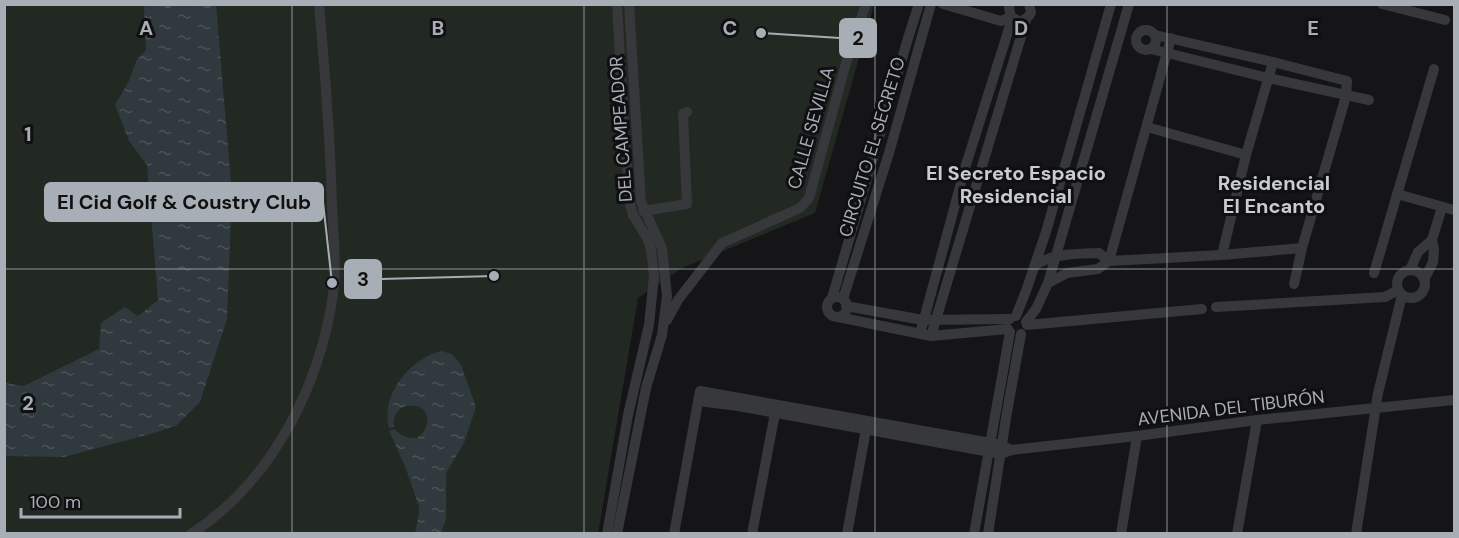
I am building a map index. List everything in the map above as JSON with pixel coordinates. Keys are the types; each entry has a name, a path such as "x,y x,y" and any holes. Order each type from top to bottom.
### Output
{"street":[{"path":"191,534 239,494 272,454 285,434 308,387 324,335 333,294 334,251 319,4"},
{"name":"DEL CAMPEADOR","path":"617,4 629,115 644,210 656,231 662,248 667,296 663,326 640,386"},
{"name":"DEL CAMPEADOR","path":"629,4 630,204 633,215 647,237 653,261 652,299 640,386"},
{"name":"CIRCUITO EL SECRETO","path":"840,301 876,149 919,4"},
{"name":"CIRCUITO EL SECRETO","path":"840,301 889,153 931,4"},
{"path":"943,4 1001,21 1011,18 1021,22 1026,20"},
{"path":"926,335 923,321 965,168 1011,18 1010,4"},
{"path":"926,335 935,321 1026,20 1031,12 1029,4"},
{"path":"974,534 999,449 1000,384 1111,4"},
{"path":"1129,4 1048,283 1036,309 1017,325 923,321 840,301 827,304 828,311 838,317 926,335 1202,309"},
{"path":"1382,4 1445,20"},
{"name":"CALLE SEVILLA","path":"663,326 678,300 722,243 800,208 806,203 846,63 865,6"},
{"path":"1103,30 1120,36"},
{"path":"1294,284 1302,248 1346,96 1348,83 1346,80 1155,35 1149,30 1141,31 1136,37 1139,48 1151,49 1268,78 1346,96 1369,100"},
{"path":"1151,49 1155,43 1155,35"},
{"path":"1108,261 1171,38"},
{"path":"1222,255 1246,155 1273,62"},
{"path":"1374,273 1434,69"},
{"path":"644,210 687,204 683,114 687,112"},
{"path":"1147,127 1246,155"},
{"path":"876,149 889,153"},
{"path":"965,168 979,173"},
{"path":"1397,194 1455,210"},
{"path":"1424,280 1433,262 1432,240 1442,207"},
{"path":"1410,270 1418,252 1432,240"},
{"path":"1048,283 1067,273 1098,268 1108,261 1302,248"},
{"path":"1035,265 1056,256 1099,253 1108,261"},
{"path":"1356,534 1375,408 1400,292 1397,283 1403,272 1410,270 1421,274 1425,287 1422,293 1409,298 1400,292"},
{"path":"1216,307 1385,297 1400,292"},
{"path":"652,299 667,296 678,300"},
{"path":"838,317 844,313 840,301"},
{"path":"649,325 663,326"},
{"path":"988,534 999,449 1012,385 1017,325"},
{"path":"1000,384 1012,385"},
{"path":"607,534 640,386"},
{"path":"617,534 640,386"},
{"name":"AVENIDA DEL TIBURÓN","path":"674,534 699,396 999,449 1137,436 1257,420 1455,400"},
{"path":"752,534 776,409"},
{"path":"1237,534 1257,420"},
{"path":"847,534 867,425"},
{"path":"1121,534 1137,436"}],"shaded area":[{"path":"4,5 874,5 815,213 682,268 638,298 598,534 5,533"}],"water":[{"path":"144,5 216,5 232,194 227,319 200,402 177,425 64,457 5,456 5,383 24,386 99,349 101,323 125,307 138,316 158,300 147,165 129,141 115,105 129,81 137,59 146,50"},
{"path":"441,351 452,354 461,365 476,407 464,443 446,473 446,519 441,533 415,533 419,507 405,466 389,431 394,429 406,437 418,437 425,429 427,419 420,407 413,406 405,406 399,410 394,417 394,427 389,428 387,416 393,391 400,380 419,362"}],"place":[{"name":"2","path":"761,33"},
{"name":"3","path":"494,276"},
{"name":"El Cid Golf & Coustry Club","path":"332,283"}],"district":[{"name":"El Secreto Espacio Residencial","path":"1016,184"},
{"name":"Residencial El Encanto","path":"1274,194"}]}
